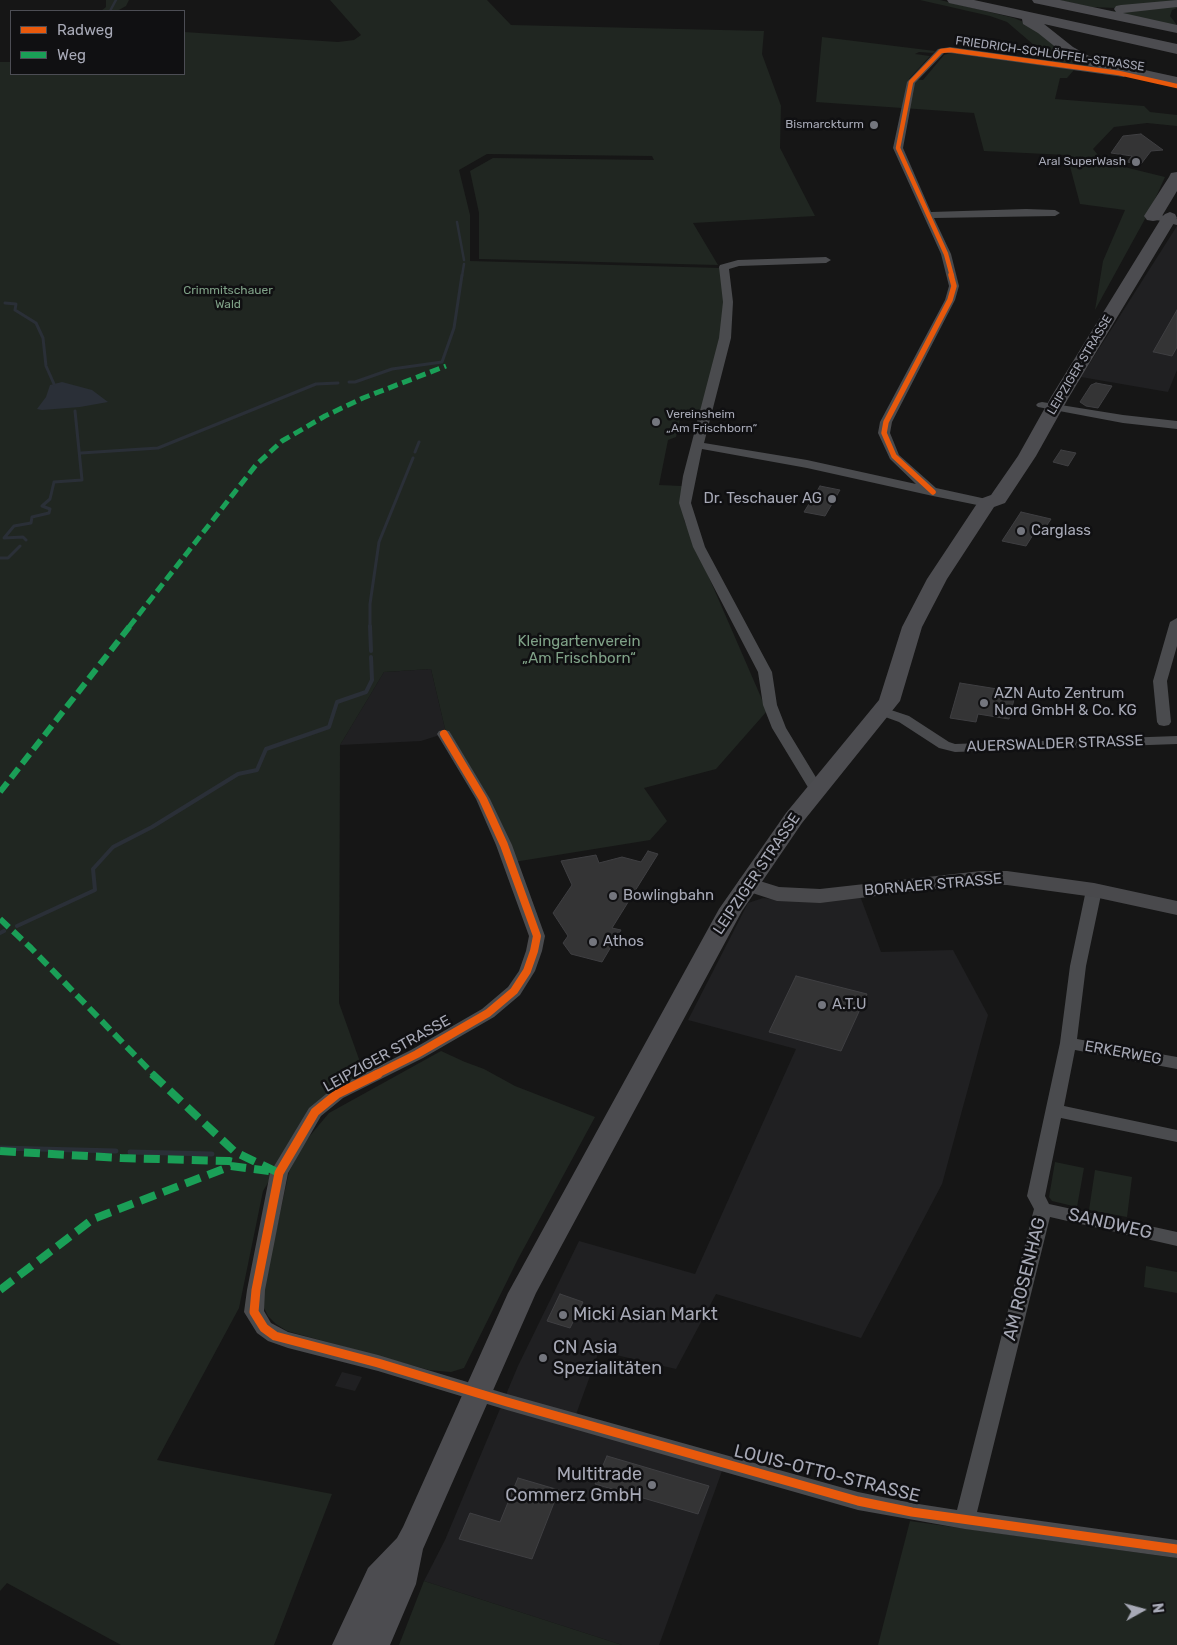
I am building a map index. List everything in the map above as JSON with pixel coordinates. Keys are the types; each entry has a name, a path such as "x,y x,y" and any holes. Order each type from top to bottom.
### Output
{"highway":[{"path":"954,0 981,3 1177,42"},
{"path":"1012,0 1177,35"},
{"path":"1043,1 1090,8 1120,9 1177,3"},
{"path":"1043,1 1177,29"},
{"path":"981,3 1177,49"},
{"path":"981,3 1032,24 1048,33 1068,50 1090,61 1177,82"},
{"path":"1177,12 1175,16 1177,21"},
{"path":"1155,44 1122,41 1098,48 1096,53 1109,63 1177,82"},
{"name":"LEIPZIGER STRASSE","path":"1171,218 1177,177"}],"main road":[{"name":"LEIPZIGER STRASSE","path":"1048,406 1171,218"},
{"name":"LEIPZIGER STRASSE","path":"348,1645 374,1625 400,1584 408,1548 429,1507 477,1393 527,1285 700,964 748,884 816,789 882,711 892,693 912,628 937,579 987,503 998,499 1027,456 1048,406 1124,270 1171,218"},
{"name":"BORNAER STRASSE","path":"748,884 777,894 803,897 924,883 981,878 1007,878 1094,890 1177,908"}],"street":[{"name":"FRIEDRICH-SCHLÖFFEL-STRASSE","path":"933,492 894,456 884,432 886,422 950,300 954,286 946,254 898,148 911,82 942,51 1177,82"},
{"path":"928,215 1055,213"},
{"path":"816,789 779,728 770,706 765,672 698,547 686,504 686,494 725,338 728,302 724,267 738,263 826,260"},
{"path":"1048,406 1177,426"},
{"path":"698,445 808,464 987,503"},
{"path":"1164,722 1160,681 1177,622"},
{"name":"AUERSWALDER STRASSE","path":"882,711 904,719 944,745 955,748 1177,740"},
{"name":"LEIPZIGER STRASSE","path":"444,734 483,799 504,845 537,936 534,951 527,971 514,991 488,1013 417,1054 337,1094 315,1112 279,1173 256,1290 254,1312 264,1328 275,1336 378,1363 477,1393"},
{"name":"AM ROSENHAG","path":"965,1520 1043,1209 1036,1196 1068,1043 1073,993 1094,890"},
{"name":"ERKERWEG","path":"1068,1043 1177,1063"},
{"path":"1055,1110 1177,1136"},
{"name":"SANDWEG","path":"1043,1209 1177,1239"},
{"name":"LOUIS-OTTO-STRASSE","path":"477,1393 858,1501 965,1520 1177,1549"}],"shaded area":[{"path":"1177,226 1177,370 1168,392 1081,377"},
{"path":"62,382 92,390 108,402 80,407 37,409 46,397 50,385"},
{"path":"431,669 446,733 421,741 340,745 384,672"},
{"path":"860,896 881,952 953,950 988,1015 942,1184 861,1338 716,1294 676,1369 599,1351 574,1420 726,1460 659,1645 622,1645 424,1581 445,1540 518,1366 579,1241 695,1274 796,1049 688,1020 748,903 763,898 812,902"},
{"path":"342,1372 362,1377 355,1391 335,1386"}],"green space":[{"path":"106,0 129,0 126,6 119,10 102,10 106,7"},
{"name":"Crimmitschauer Wald","path":"330,0 487,0 511,25 764,31 762,54 781,106 780,148 815,216 693,223 718,265 479,259 479,213 470,171 493,158 654,160 652,156 487,154 459,170 470,215 470,261 720,268 724,295 723,323 717,352 699,416 681,415 676,437 668,440 659,485 682,486 684,520 767,711 716,769 644,788 667,821 650,840 514,862 446,733 431,669 384,672 340,745 339,1003 365,1076 313,1108 263,1191 239,1308 157,1460 332,1494 274,1645 121,1645 7,1583 0,1591 0,62 10,62 10,75 185,75 185,32 338,42 354,40 361,35"},
{"path":"920,0 940,0 1014,18 1031,25 1111,69 1055,63 1007,22 990,16"},
{"path":"1058,0 1177,1 1116,8 1092,7"},
{"path":"1177,5 1177,8 1172,10 1170,16 1177,25 1177,28 1094,10 1115,11"},
{"path":"822,37 935,51 933,53 919,52 915,54 930,56 909,79 923,80 944,55 950,53 1074,70 1067,78 1060,78 1055,99 1144,106 1150,112 1177,115 1177,126 1147,123 1114,127 1093,149 1104,162 1165,177 1151,208 1095,310 1103,261 1125,210 1080,204 1067,155 984,151 974,113 816,102"},
{"path":"441,1051 484,1069 515,1086 595,1117 518,1259 464,1368 451,1372 429,1370 287,1331 268,1316 263,1306 262,1295 289,1172 303,1144 329,1113"},
{"path":"1055,1162 1084,1168 1077,1207 1052,1201 1049,1197"},
{"path":"1095,1170 1132,1177 1127,1217 1089,1210"},
{"path":"1146,1266 1177,1272 1177,1293 1144,1287"},
{"path":"910,1521 1177,1558 1177,1645 878,1645"},
{"path":"424,1581 622,1645 399,1645"}],"building":[{"path":"1141,134 1163,150 1151,151 1141,164 1127,162 1132,156 1111,153 1123,136"},
{"path":"1177,310 1177,347 1172,356 1153,352"},
{"path":"1096,383 1112,386 1098,408 1086,406 1080,402 1091,385"},
{"path":"1061,450 1076,453 1068,466 1053,462"},
{"name":"Dr. Teschauer AG","path":"820,486 840,490 825,516 804,512"},
{"name":"Carglass","path":"1021,512 1051,519 1045,528 1038,527 1026,546 1002,541"},
{"name":"AZN Auto Zentrum Nord GmbH & Co. KG","path":"960,683 1016,692 1009,719 978,714 976,722 950,718"},
{"path":"648,851 658,854 612,928 621,930 602,962 571,954 563,943 568,936 553,913 572,885 561,861 596,855 599,863 622,857 641,862"},
{"name":"A.T.U","path":"796,976 867,994 841,1051 769,1032"},
{"name":"Micki Asian Markt","path":"560,1294 583,1302 570,1328 547,1321"},
{"name":"Multitrade Commerz GmbH","path":"607,1456 709,1486 698,1514 595,1484"},
{"path":"518,1478 559,1490 532,1559 459,1539 470,1513 500,1522"}],"waterway":[{"path":"111,10 116,0"},
{"path":"457,222 464,260"},
{"path":"462,276 464,264"},
{"path":"349,382 355,382 392,369 442,362 454,328 462,275"},
{"path":"5,303 16,304 15,310 36,323 43,338 46,366 54,384"},
{"path":"81,453 158,448 316,384 338,383"},
{"path":"26,540 23,537 4,538 14,526 31,523 32,517 49,513 50,509 42,506 50,499 54,482 82,480 75,411"},
{"path":"415,452 419,442"},
{"path":"370,626 370,604 379,542 413,458"},
{"path":"0,558 8,558 20,546"},
{"path":"370,626 371,651"},
{"path":"17,926 95,890 93,869 113,847 152,827 238,774 257,770 266,749 329,727 337,702 366,692 372,680 371,657"},
{"path":"0,933 4,931"},
{"path":"0,1148 116,1151"},
{"path":"130,1152 212,1154"}],"marked path":[{"path":"0,792 256,465 282,441 325,416 363,398 446,366"},
{"path":"0,919 31,948 135,1057 235,1152 279,1173"},
{"path":"0,1151 121,1158 229,1161 238,1163"},
{"path":"0,1290 93,1219 231,1166 269,1171"}],"cycle path":[{"path":"933,492 894,456 884,433 886,422 950,300 954,286 946,254 898,148 911,82 941,51 950,50 1119,73 1177,86"},
{"path":"444,734 483,799 504,845 537,936 534,951 527,971 514,991 488,1013 417,1054 337,1094 315,1112 279,1173 256,1290 254,1312 264,1328 275,1336 288,1340 378,1363 507,1402 858,1501 912,1512 1177,1549"}],"place":[{"name":"Bismarckturm","path":"874,125"},
{"name":"Aral SuperWash","path":"1136,162"},
{"name":"Vereinsheim „Am Frischborn“","path":"656,422"},
{"name":"Dr. Teschauer AG","path":"832,499"},
{"name":"Carglass","path":"1021,531"},
{"name":"AZN Auto Zentrum Nord GmbH & Co. KG","path":"984,703"},
{"name":"Bowlingbahn","path":"613,896"},
{"name":"Athos","path":"593,942"},
{"name":"A.T.U","path":"822,1005"},
{"name":"Micki Asian Markt","path":"563,1315"},
{"name":"CN Asia Spezialitäten","path":"543,1358"},
{"name":"Multitrade Commerz GmbH","path":"652,1485"}],"park label":[{"name":"Kleingartenverein „Am Frischborn“","path":"579,650"}]}
